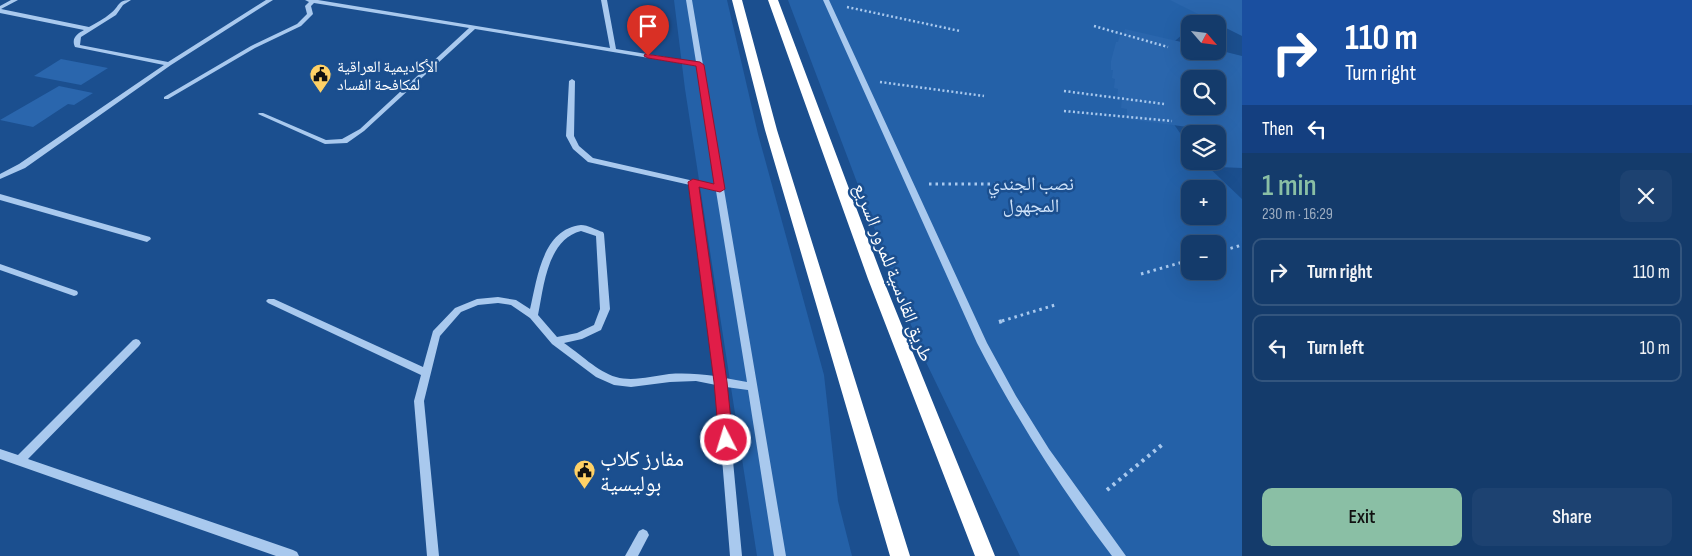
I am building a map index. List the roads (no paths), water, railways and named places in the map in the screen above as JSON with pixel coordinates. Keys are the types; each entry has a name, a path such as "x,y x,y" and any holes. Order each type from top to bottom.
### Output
{"highway":[{"path":"736,0 774,139 900,556"},
{"name":"طريق القادسية للمرور السريع","path":"773,0 819,130 916,385 985,556"}],"street":[{"path":"0,9 15,0"},
{"path":"128,0 121,4 114,14 78,36 77,46 169,64"},
{"path":"0,177 22,166 169,64 270,0"},
{"path":"166,98 253,47 299,25 310,14 308,6 310,0 700,65"},
{"path":"604,0 613,50"},
{"path":"689,0 780,556"},
{"path":"826,0 997,373 1026,423 1061,476 1094,524 1120,556"},
{"path":"0,9 90,29"},
{"path":"261,114 325,142 344,141 362,130 474,27"},
{"path":"572,80 570,136 576,148 591,160 720,189"},
{"path":"693,182 721,382 736,556"},
{"path":"0,197 147,239"},
{"path":"532,316 549,253 564,233 582,228 600,234 605,309 598,327 579,336 555,341"},
{"path":"0,268 74,293"},
{"path":"433,556 419,401 436,334 458,310 476,302 498,300 513,302 532,316 555,341 599,374 614,381 631,383 696,377 752,388"},
{"path":"271,301 426,372"},
{"path":"19,461 136,343"},
{"path":"0,454 293,556"},
{"path":"630,556 643,535"}],"place":[{"name":"الأكاديمية العراقية لمكافحة الفساد","path":"321,94"},
{"name":"مفارز كلاب بوليسية","path":"584,490"}],"park label":[{"name":"نصب الجندي المجهول","path":"1031,194"}]}
